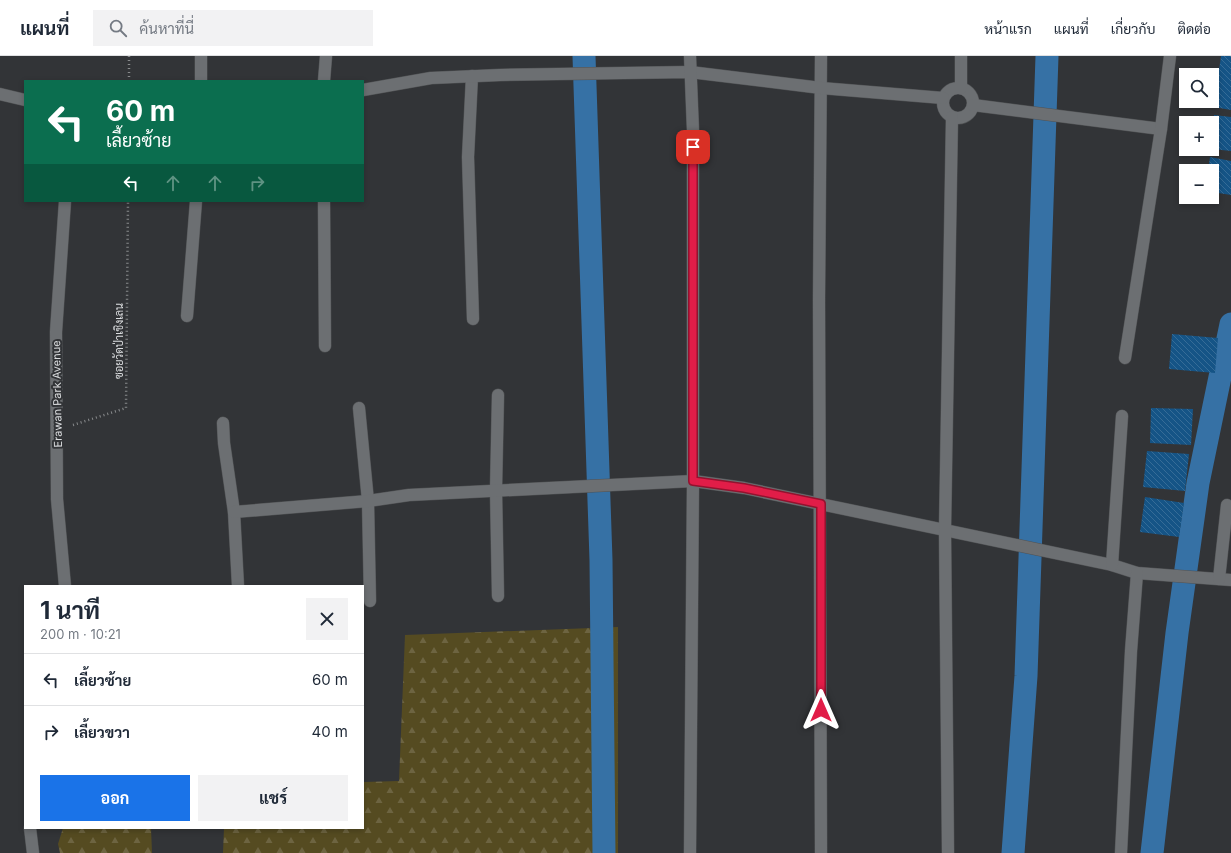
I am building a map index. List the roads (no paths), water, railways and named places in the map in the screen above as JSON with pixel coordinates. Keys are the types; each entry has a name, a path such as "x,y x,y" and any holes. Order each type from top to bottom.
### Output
{"street":[{"path":"201,56 201,80"},
{"path":"324,80 326,56"},
{"path":"690,56 693,131 693,481 690,853"},
{"path":"821,56 819,300 821,504 821,853"},
{"path":"961,56 961,88"},
{"path":"1125,358 1161,129 1170,56"},
{"path":"364,90 431,78 537,74 690,72 821,88 943,98"},
{"path":"472,76 468,157 473,318"},
{"path":"961,88 970,94 973,105 968,114 963,118 952,118 944,110 943,98 950,89 961,88"},
{"path":"0,94 24,100"},
{"path":"973,105 1161,129"},
{"path":"948,853 945,530 952,118"},
{"name":"Erawan Park Avenue","path":"64,585 57,499 58,430 56,332 65,202"},
{"path":"187,316 196,202"},
{"path":"324,202 325,346"},
{"path":"498,395 496,490 498,596"},
{"path":"358,408 368,501 370,602"},
{"path":"1112,564 1122,416"},
{"path":"223,423 224,443 234,512 238,585"},
{"path":"234,512 368,501 408,495 693,481 744,488 1112,564 1137,573 1225,579 1227,505"},
{"path":"1121,853 1131,652 1137,573"},
{"path":"30,829 33,853"}],"waterway":[{"path":"584,56 601,560 604,853"},
{"path":"1013,853 1026,676 1047,56"},
{"path":"1152,853 1177,633 1198,483 1231,324"}]}
